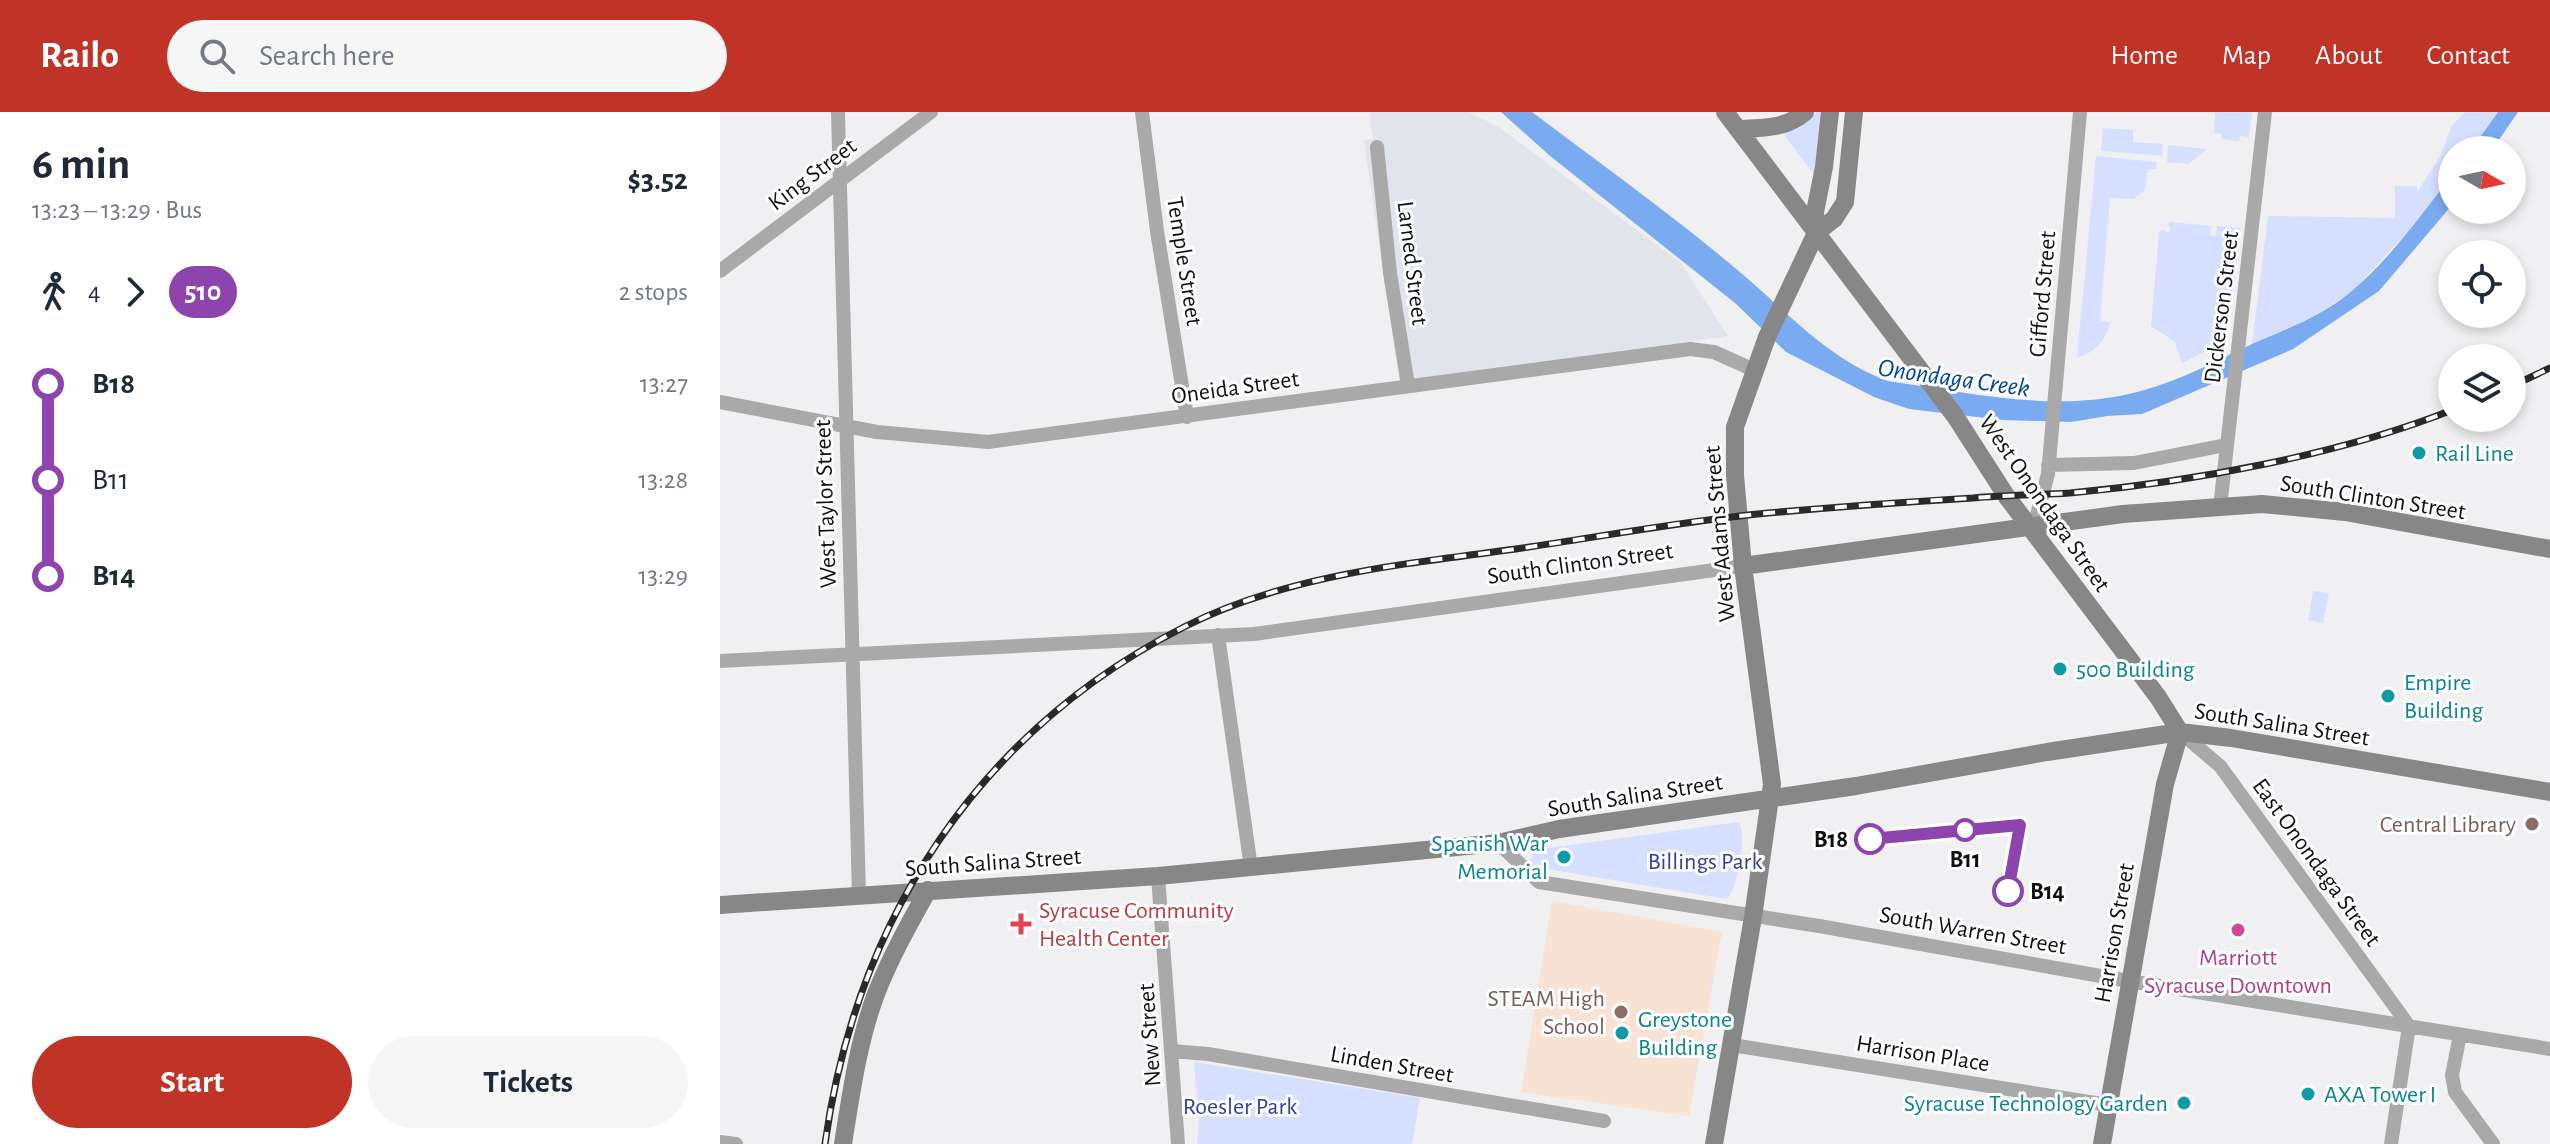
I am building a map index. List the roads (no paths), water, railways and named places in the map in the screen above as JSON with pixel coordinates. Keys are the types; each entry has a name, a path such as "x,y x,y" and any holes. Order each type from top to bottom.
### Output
{"main road":[{"name":"West Onondaga Street","path":"1725,112 1955,416 2180,732"},
{"path":"1738,129 1780,126 1791,123 1805,112"},
{"path":"1816,233 1815,212 1830,112"},
{"path":"1816,233 1834,219 1845,202 1854,112"},
{"name":"West Adams Street","path":"1714,1144 1772,784 1743,566 1735,475 1735,427 1767,337 1816,233"},
{"name":"South Clinton Street","path":"1743,566 2123,514 2262,504 2345,512 2550,549"},
{"name":"South Salina Street","path":"720,905 1158,876 1498,843 1559,829 1951,771 2047,752 2180,732 2550,792"},
{"name":"Harrison Street","path":"2102,1144 2165,784 2180,732"},
{"path":"843,1144 858,1052 875,995 900,938 928,890"}],"street":[{"name":"West Taylor Street","path":"838,112 859,895"},
{"name":"King Street","path":"720,271 931,112"},
{"name":"Temple Street","path":"1142,112 1157,231 1187,417"},
{"name":"Gifford Street","path":"2032,526 2048,465 2053,423 2080,112"},
{"name":"Dickerson Street","path":"2220,507 2265,112"},
{"name":"Larned Street","path":"1377,147 1390,273 1408,385"},
{"name":"Oneida Street","path":"720,402 877,432 988,442 1690,349 1714,352 1754,370"},
{"path":"2048,465 2134,463 2226,445"},
{"name":"South Clinton Street","path":"720,661 1254,634 1743,566"},
{"path":"1218,635 1251,868"},
{"name":"East Onondaga Street","path":"2180,732 2220,766 2409,1026"},
{"name":"South Warren Street","path":"1498,843 1539,882 2550,1049"},
{"name":"New Street","path":"1158,876 1178,1144"},
{"path":"2391,1144 2409,1026"},
{"path":"2460,1035 2452,1075 2455,1092 2493,1144"},
{"name":"Harrison Place","path":"1732,1045 2108,1105"},
{"name":"Linden Street","path":"1172,1051 1208,1054 1604,1121"},
{"path":"720,1142 736,1144"}],"water":[{"path":"1501,112 1532,112 1690,231 1810,334 1847,361 1888,381 2014,399 2078,401 2110,398 2155,387 2197,370 2305,321 2342,299 2393,250 2438,194 2438,221 2379,291 2293,349 2142,414 2071,422 2003,420 1909,409 1874,397 1786,352 1735,303 1549,155"},
{"path":"2498,112 2518,112 2502,136 2481,136"}],"railway":[{"path":"2526,379 2550,368"},
{"path":"825,1144 841,1061 865,983 898,909 939,840 988,777 1046,720 1111,670 1184,627 1223,609 1304,583 1346,574 1704,520 1870,505 2070,493 2165,482 2313,453 2438,415"}],"place":[{"name":"Rail Line","path":"2419,453"},
{"name":"500 Building","path":"2060,669"},
{"name":"Empire Building","path":"2388,696"},
{"name":"Central Library","path":"2532,824"},
{"name":"B11","path":"1965,830"},
{"name":"B18","path":"1870,839"},
{"name":"Spanish War Memorial","path":"1564,857"},
{"name":"B14","path":"2008,891"},
{"name":"Syracuse Community Health Center","path":"1021,924"},
{"name":"Marriott Syracuse Downtown","path":"2238,930"},
{"name":"STEAM High School","path":"1621,1012"},
{"name":"Greystone Building","path":"1622,1033"},
{"name":"AXA Tower I","path":"2308,1094"},
{"name":"Syracuse Technology Garden","path":"2184,1103"}],"water label":[{"name":"Onondaga Creek","path":"1954,377"}],"park label":[{"name":"Billings Park","path":"1705,861"},
{"name":"Roesler Park","path":"1240,1106"}]}
